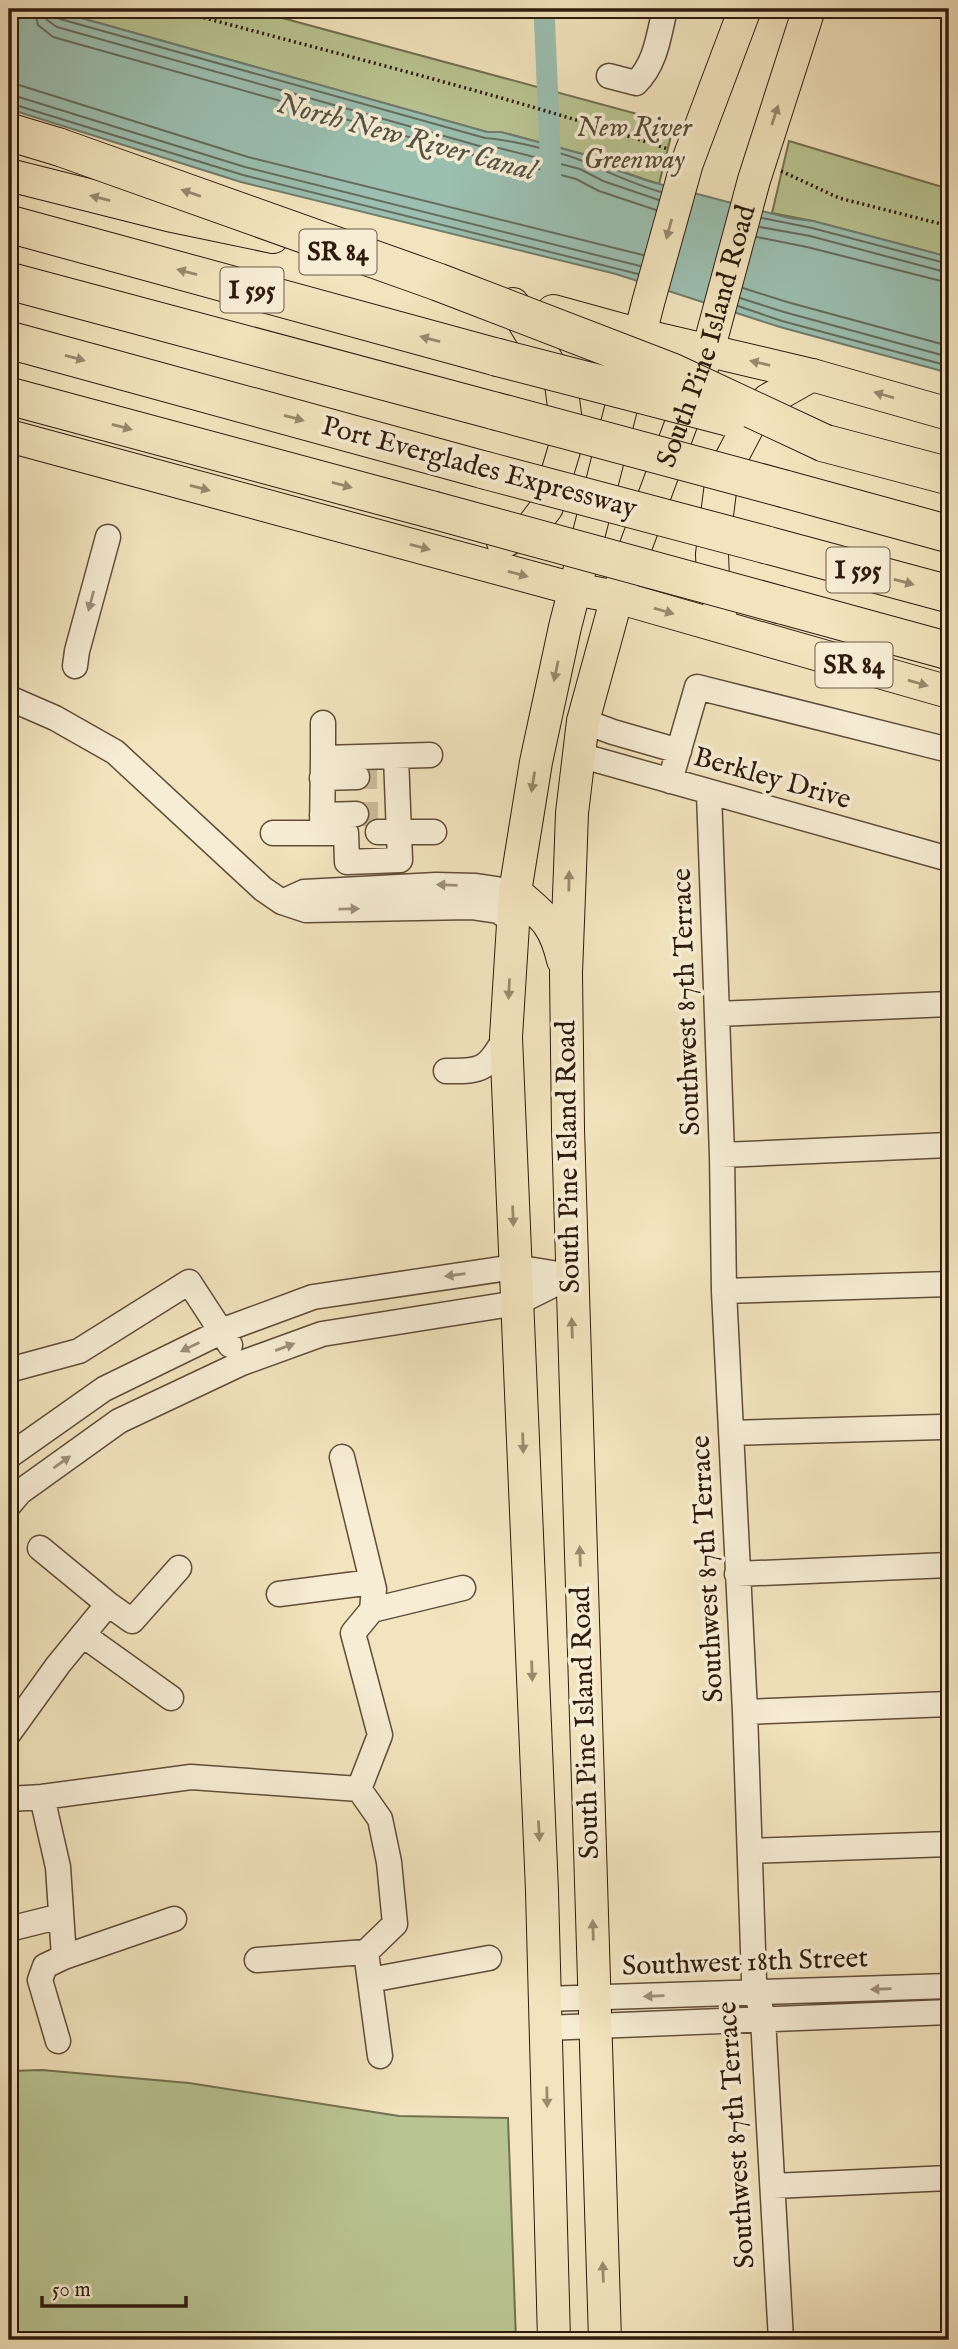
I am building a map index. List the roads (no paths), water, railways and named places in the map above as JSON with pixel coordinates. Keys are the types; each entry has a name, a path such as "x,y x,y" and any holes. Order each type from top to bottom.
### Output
{"highway":[{"path":"9,132 59,146 438,282 672,373 824,443"},
{"name":"I 595","path":"9,223 949,476"},
{"path":"9,281 949,534"},
{"name":"Port Everglades Expressway","path":"9,340 949,594"},
{"path":"9,396 949,651"}],"main road":[{"name":"South Pine Island Road","path":"554,2340 542,1891 506,1037 514,906 537,762 574,589 650,298 679,157 745,9"},
{"name":"South Pine Island Road","path":"605,2340 571,1276 566,973 572,813 583,721 617,597 708,351 763,174 809,9"},
{"name":"SR 84","path":"9,175 168,215 397,265 641,335 812,375 949,414"},
{"path":"463,559 531,528 547,507 568,437 561,384 509,298"},
{"path":"758,639 720,608 713,579 712,554 722,476 753,417 768,400 812,375"},
{"name":"SR 84","path":"9,436 574,589 617,597 949,692"},
{"path":"514,906 542,914 557,936 566,973"}],"street":[{"path":"609,76 636,83 644,75 654,54 665,9"},
{"path":"75,666 108,537"},
{"path":"670,781 697,687 949,750"},
{"path":"9,698 55,718 115,752 263,889 282,902 304,892 436,885 476,886 514,906"},
{"path":"583,721 679,751"},
{"path":"323,723 323,768 361,824"},
{"path":"323,768 381,772 430,755"},
{"name":"Berkley Drive","path":"579,755 949,859"},
{"path":"323,768 381,772"},
{"path":"361,824 381,772"},
{"name":"Southwest 87th Terrace","path":"709,793 724,1291 745,1713 754,1980 763,2020 782,2340"},
{"path":"274,833 361,824 434,832"},
{"path":"717,1014 949,1004"},
{"path":"446,1071 467,1072 482,1067 493,1060 506,1037"},
{"path":"722,1155 949,1145"},
{"path":"9,1456 104,1389 221,1332 313,1297 515,1267 571,1276"},
{"path":"9,1505 20,1492 128,1417 242,1363 322,1334 517,1303 571,1276"},
{"path":"9,1370 79,1351 189,1282 242,1363"},
{"path":"724,1291 949,1284"},
{"path":"104,1389 128,1417"},
{"path":"731,1433 941,1427"},
{"path":"342,1457 374,1590 372,1611"},
{"path":"40,1548 132,1621 179,1568"},
{"path":"737,1574 949,1565"},
{"path":"279,1594 372,1582"},
{"path":"359,1789 380,1735 353,1633 372,1611 463,1588"},
{"path":"9,1733 108,1604"},
{"path":"83,1635 171,1699"},
{"path":"745,1713 949,1704"},
{"path":"9,1799 191,1777 359,1789"},
{"path":"257,1960 366,1952 396,1924 380,1819 359,1789"},
{"path":"42,1797 58,1867 64,1957"},
{"path":"750,1851 949,1844"},
{"path":"9,1928 61,1916"},
{"path":"58,2041 40,1980 45,1966 174,1919"},
{"path":"366,1952 380,2056"},
{"path":"370,1980 489,1958"},
{"name":"Southwest 18th Street","path":"544,2014 595,2012 757,1993 949,1986"},
{"name":"Southwest 18th Street","path":"595,2012 763,2020 949,2012"},
{"path":"773,2186 949,2178"}],"water":[{"name":"North New River Canal","path":"9,9 49,9 487,132 501,132 586,155 608,167 648,181 949,257 949,373 780,327 616,274 241,182 9,109"}],"waterway":[{"name":"North New River Canal","path":"544,9 551,173"}],"tunnel":[{"path":"357,777 377,777"},
{"path":"356,814 378,814"}],"park label":[{"name":"New River Greenway","path":"634,144"}]}
